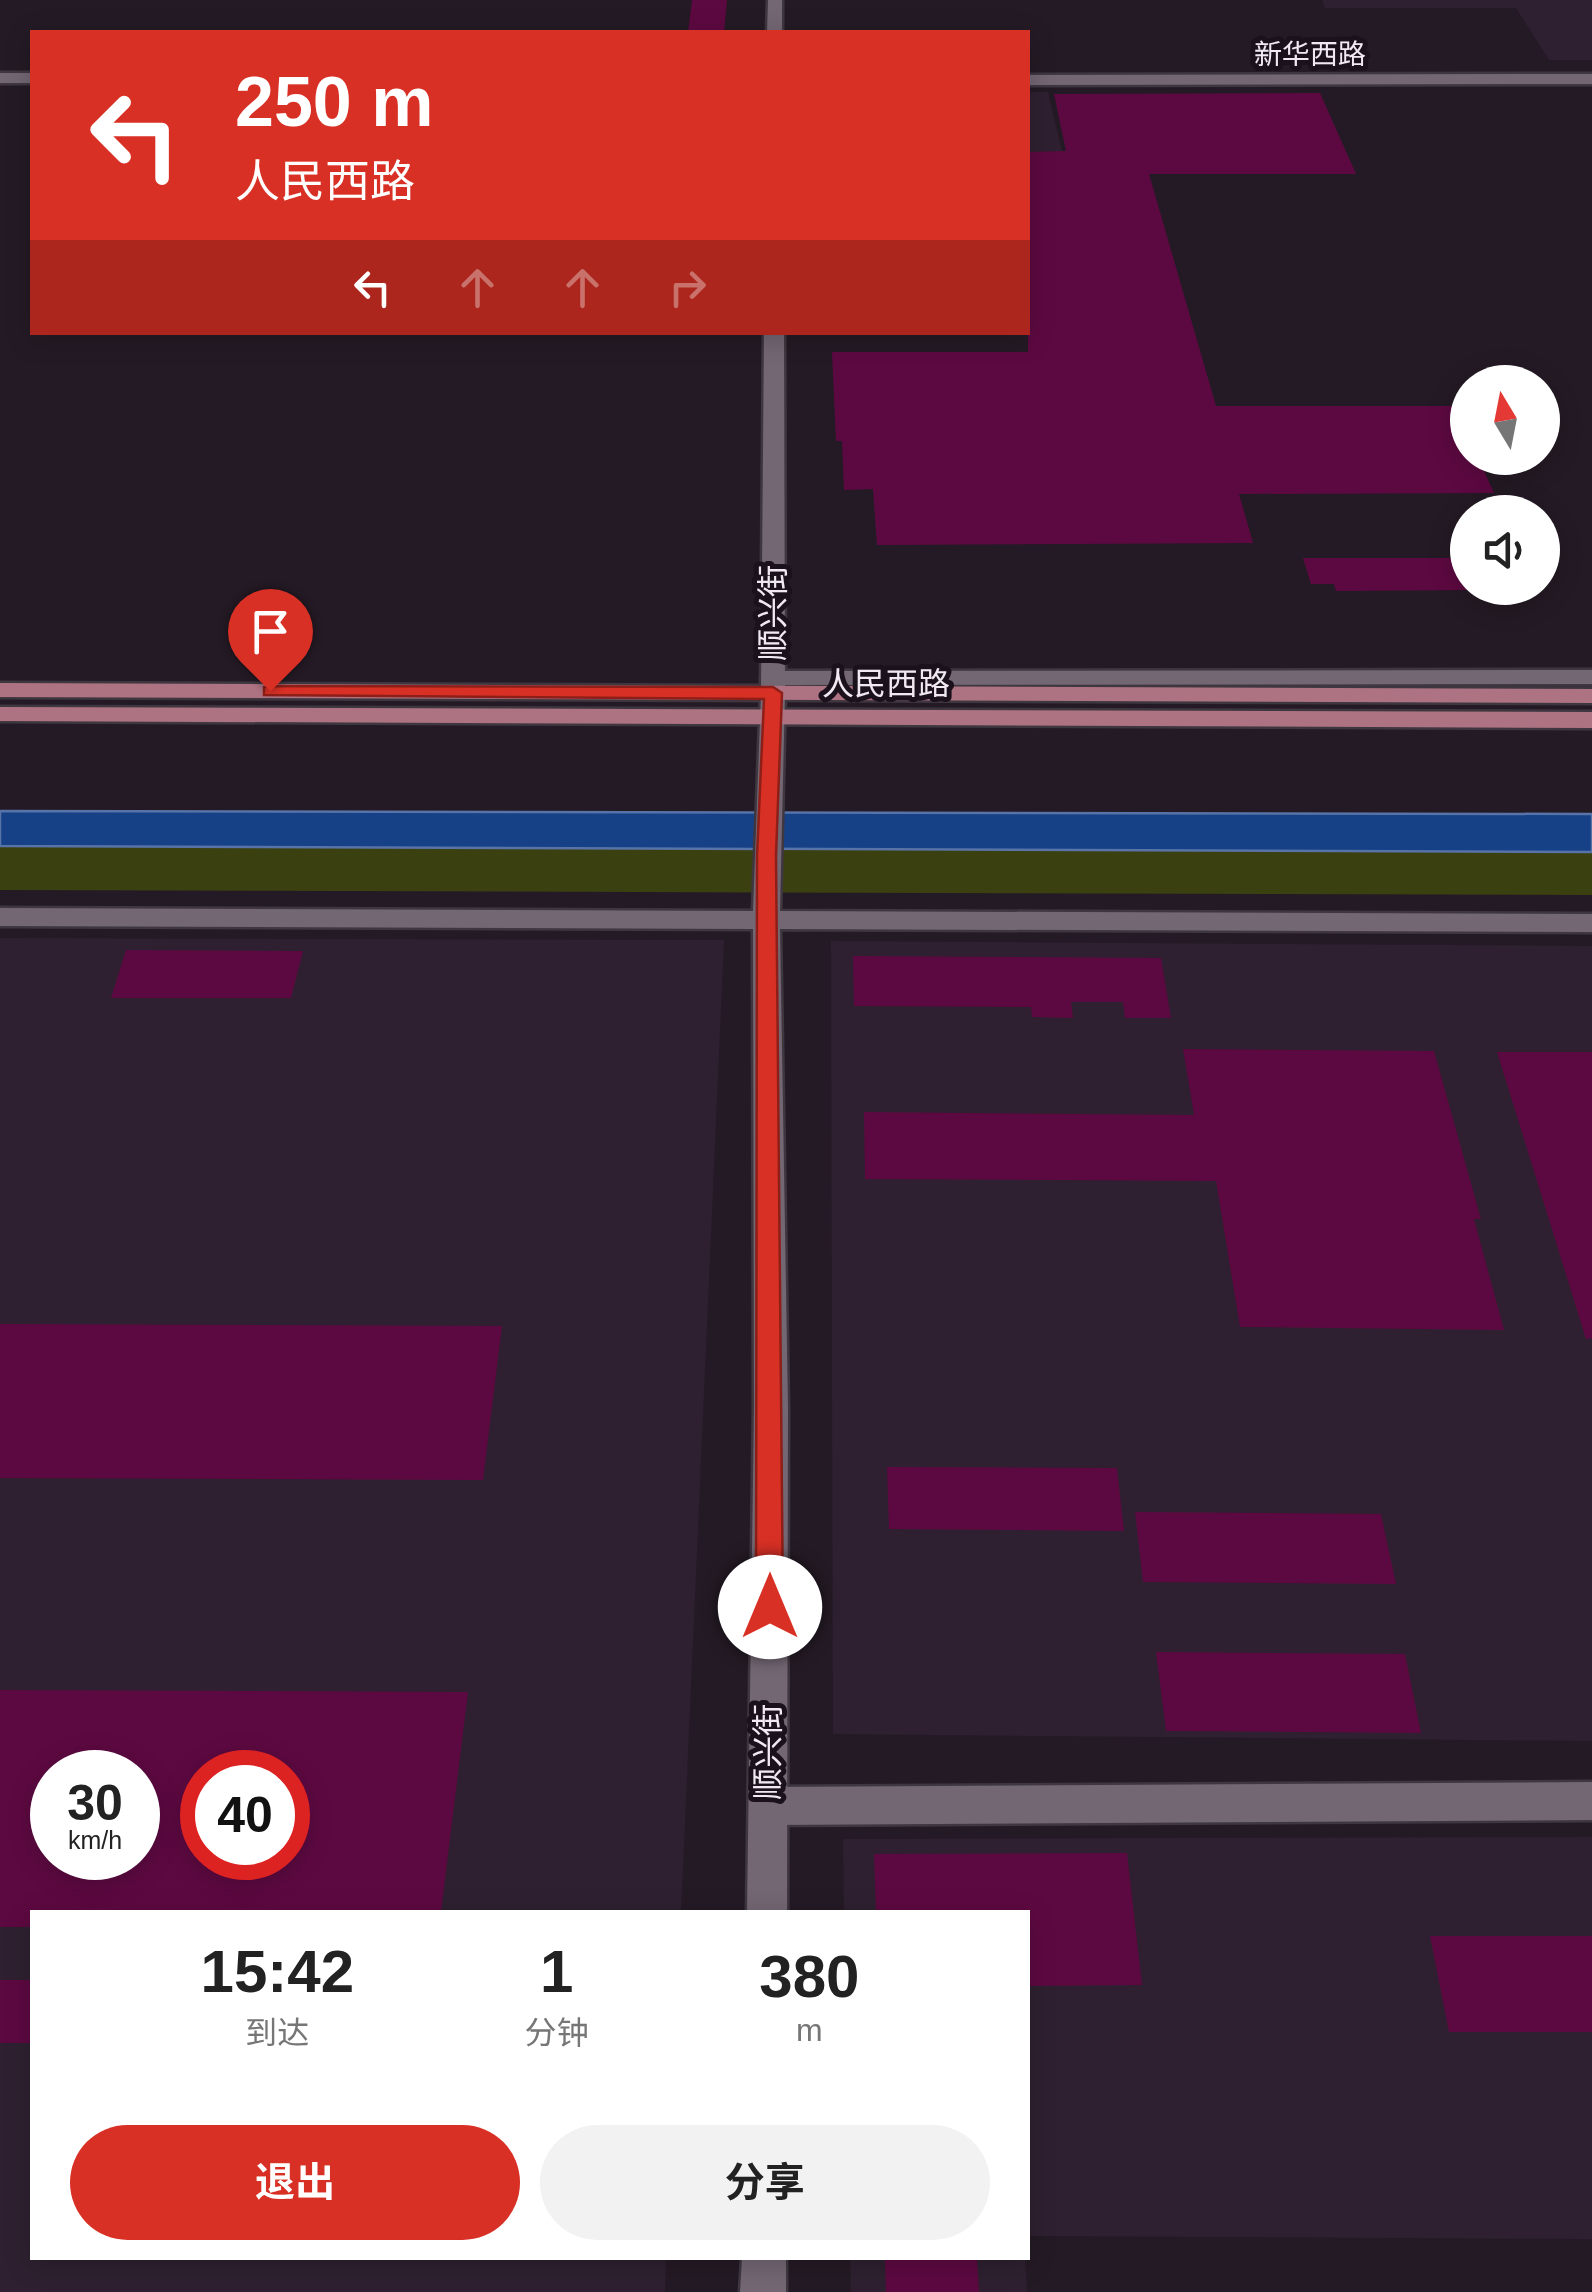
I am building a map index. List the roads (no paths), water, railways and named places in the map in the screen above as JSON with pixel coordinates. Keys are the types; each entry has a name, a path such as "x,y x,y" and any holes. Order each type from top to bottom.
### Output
{"main road":[{"name":"人民西路","path":"0,690 773,696 1592,696"},
{"name":"人民西路","path":"0,714 773,696 1592,720"}],"street":[{"path":"775,0 775,30"},
{"path":"0,78 30,78"},
{"name":"新华西路","path":"1030,80 1592,79"},
{"name":"顺兴街","path":"766,1910 771,1408 766,856 773,696 774,335"},
{"path":"773,696 1592,677"},
{"path":"0,917 1592,923"},
{"path":"768,1806 1592,1801"},
{"path":"763,2292 764,2260"}],"water":[{"path":"0,811 1592,814 1592,852 0,846"}]}
